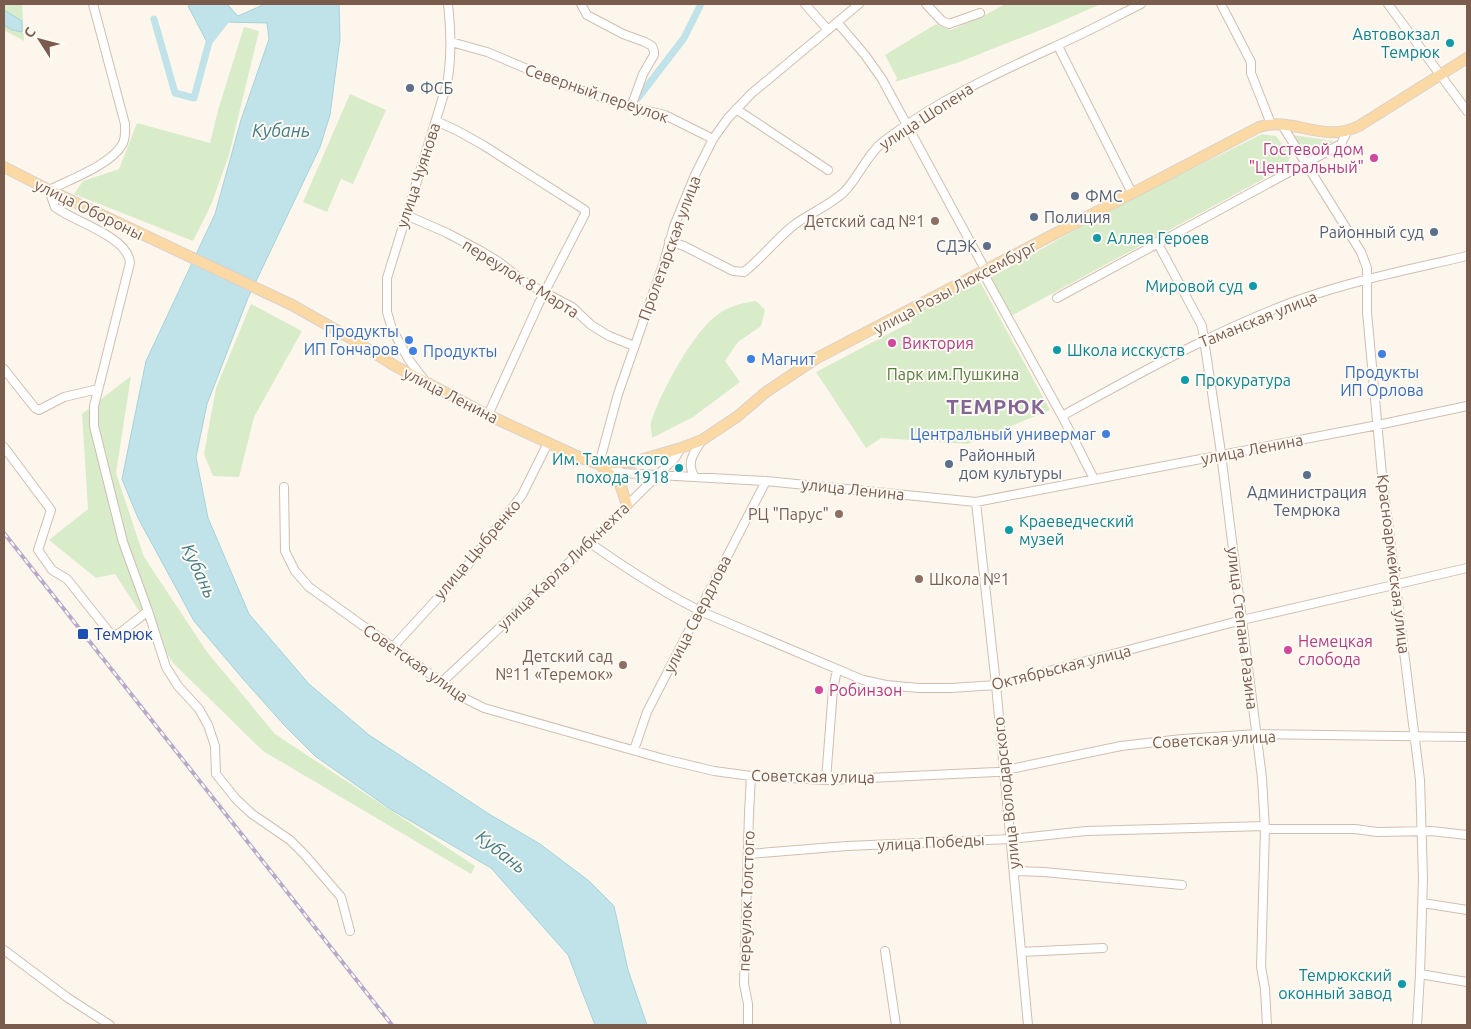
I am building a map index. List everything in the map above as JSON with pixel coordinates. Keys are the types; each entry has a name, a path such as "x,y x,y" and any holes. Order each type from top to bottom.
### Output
{"main road":[{"path":"1347,132 1467,58"},
{"name":"улица Розы Люксембург","path":"599,464 633,462 702,440 817,358 986,274 1132,193 1252,130 1271,124 1324,132 1347,132"},
{"name":"улица Обороны","path":"4,167 272,296"},
{"name":"улица Ленина","path":"272,296 352,339 427,384 548,443 599,464"},
{"path":"599,464 620,484 627,505"}],"street":[{"path":"93,4 125,124 126,136 122,145 114,154 100,164 49,190 52,203 58,210 100,231 125,250 129,256 130,263 94,406 94,426 123,542 166,667 178,686 199,709 208,725 215,746 216,774 220,781 252,814 290,840 306,855 341,897 350,931"},
{"name":"улица Чуянова","path":"427,384 400,345 392,329 387,312 387,278 447,84 451,64 448,4"},
{"path":"581,4 587,14 623,34 652,46 654,55 643,74 631,107"},
{"path":"805,4 828,30"},
{"name":"Пролетарская улица","path":"599,464 618,394 664,262 674,226 695,175 713,139 736,109 752,93 859,4"},
{"path":"926,4 942,21 949,24 980,13"},
{"name":"улица Шопена","path":"669,242 684,246 733,272 744,272 760,259 792,226 845,191 873,151 908,125 944,101 982,80 1058,46 1141,4"},
{"path":"1221,4 1251,62 1250,73 1271,124"},
{"path":"1388,4 1467,111"},
{"path":"837,22 865,54 882,79 908,125 1094,479"},
{"name":"Северный переулок","path":"451,42 487,52 568,86 631,107 665,115 713,139"},
{"path":"1058,46 1132,193"},
{"path":"736,109 828,170"},
{"path":"436,121 483,145 585,210 585,214 538,302 488,415"},
{"name":"Красноармейская улица","path":"1282,125 1361,252 1367,268 1367,312 1378,425 1420,780 1423,903 1416,1025"},
{"path":"1057,298 1157,242 1341,144 1347,132"},
{"name":"переулок 8 Марта","path":"406,215 447,233 481,251 499,262 523,281 572,307 591,325 609,336 634,346"},
{"name":"улица Степана Разина","path":"1157,242 1202,326 1205,340 1257,734 1265,827 1261,966 1265,989 1267,1025"},
{"name":"Таманская улица","path":"1062,416 1205,340 1304,298 1367,280 1467,256"},
{"name":"улица Чуянова","path":"400,345 400,369"},
{"path":"4,368 35,408 39,410 64,397 98,389"},
{"name":"улица Ленина","path":"599,464 623,473 766,481 976,502 1378,425 1467,406"},
{"path":"694,476 690,470 690,463 692,455 702,440"},
{"name":"улица Цыбренко","path":"393,647 467,566 517,502 531,481 548,443"},
{"path":"4,447 51,510 38,550 52,570 67,579 110,633 115,635 120,633 148,611"},
{"name":"улица Карла Либкнехта","path":"442,682 590,543 675,458 681,448"},
{"name":"улица Свердлова","path":"634,750 647,712 766,481"},
{"name":"Советская улица","path":"284,487 286,551 295,571 310,587 462,697 484,708 664,760 714,771 752,776 826,780 960,775 1004,771 1121,746 1182,739 1257,734 1467,737"},
{"name":"улица Володарского","path":"976,502 996,685 1028,1025"},
{"name":"Октябрьская улица","path":"590,543 618,563 699,611 837,670 863,680 886,685 951,688 996,685 1242,620 1467,568"},
{"path":"826,780 833,690 837,670"},
{"name":"переулок Толстого","path":"748,1025 748,1004 744,984 752,776"},
{"name":"улица Победы","path":"748,854 847,846 1011,839 1086,831 1133,829 1265,827 1355,829 1377,832 1432,831 1467,835"},
{"path":"1014,871 1182,885"},
{"path":"1423,903 1467,910"},
{"path":"1021,952 1103,948"},
{"path":"4,950 68,998 110,1025"},
{"path":"885,952 896,1025"},
{"path":"1420,974 1467,982"}],"green space":[{"path":"4,4 22,4 24,41 4,30"},
{"path":"1005,4 1101,4 957,63 895,82 897,78 885,55 936,24 951,30"},
{"path":"244,27 259,31 229,155 211,205 193,241 74,194 83,181 119,169 137,123 210,143"},
{"path":"350,94 386,110 353,184 341,179 327,212 303,202"},
{"path":"1262,134 1276,136 1290,155 1287,166 1011,316 990,278 1125,202"},
{"path":"1293,135 1334,141 1316,149 1310,149 1301,146"},
{"name":"Парк им.Пушкина","path":"979,280 1050,410 968,444 881,438 866,448 816,372 909,323 906,318"},
{"path":"756,301 765,310 761,326 738,342 725,361 740,382 693,417 652,438 651,423 661,397 678,364 698,335 708,323 726,309 735,305"},
{"path":"251,304 302,331 254,417 239,477 213,476 204,454 216,388"},
{"path":"131,376 116,473 144,557 207,652 275,734 475,866 471,874 263,751 173,663 115,574 96,578 49,540 88,509 82,414"}],"water":[{"name":"Кубань","path":"191,4 227,4 238,16 265,4 339,4 340,39 330,115 320,147 248,298 207,404 196,457 208,518 249,614 309,684 369,735 489,814 540,844 589,881 614,906 628,970 647,1025 595,1025 568,955 491,868 390,809 315,756 285,726 194,621 138,518 122,479 146,361 215,214 241,120 269,39 267,23 224,22 208,44 188,6"},
{"path":"4,10 22,21 22,32 12,30 4,25"}],"waterway":[{"path":"638,98 684,38 701,4"},
{"path":"154,19 175,93 194,98 209,42 226,20"}],"railway":[{"path":"4,533 392,1025"}],"place":[{"name":"Автовокзал Темрюк","path":"1450,43"},
{"name":"ФСБ","path":"410,88"},
{"name":"Гостевой дом \"Центральный\"","path":"1374,158"},
{"name":"ФМС","path":"1075,196"},
{"name":"Полиция","path":"1034,217"},
{"name":"Детский сад №1","path":"935,221"},
{"name":"Районный суд","path":"1434,232"},
{"name":"Аллея Героев","path":"1097,238"},
{"name":"СДЭК","path":"987,246"},
{"name":"Мировой суд","path":"1253,286"},
{"name":"Продукты ИП Гончаров","path":"409,340"},
{"name":"Виктория","path":"892,343"},
{"name":"Школа исскуств","path":"1057,350"},
{"name":"Продукты","path":"413,351"},
{"name":"Продукты ИП Орлова","path":"1382,354"},
{"name":"Магнит","path":"751,359"},
{"name":"Прокуратура","path":"1185,380"},
{"name":"Центральный универмаг","path":"1106,434"},
{"name":"Районный дом культуры","path":"949,464"},
{"name":"Им. Таманского похода 1918","path":"679,468"},
{"name":"Администрация Темрюка","path":"1307,475"},
{"name":"РЦ \"Парус\"","path":"839,514"},
{"name":"Краеведческий музей","path":"1009,530"},
{"name":"Школа №1","path":"919,579"},
{"name":"Темрюк","path":"83,634"},
{"name":"Немецкая слобода","path":"1288,650"},
{"name":"Детский сад №11 «Теремок»","path":"623,665"},
{"name":"Робинзон","path":"819,690"},
{"name":"Темрюкский оконный завод","path":"1402,984"}],"district":[{"name":"ТЕМРЮК","path":"996,407"}]}
